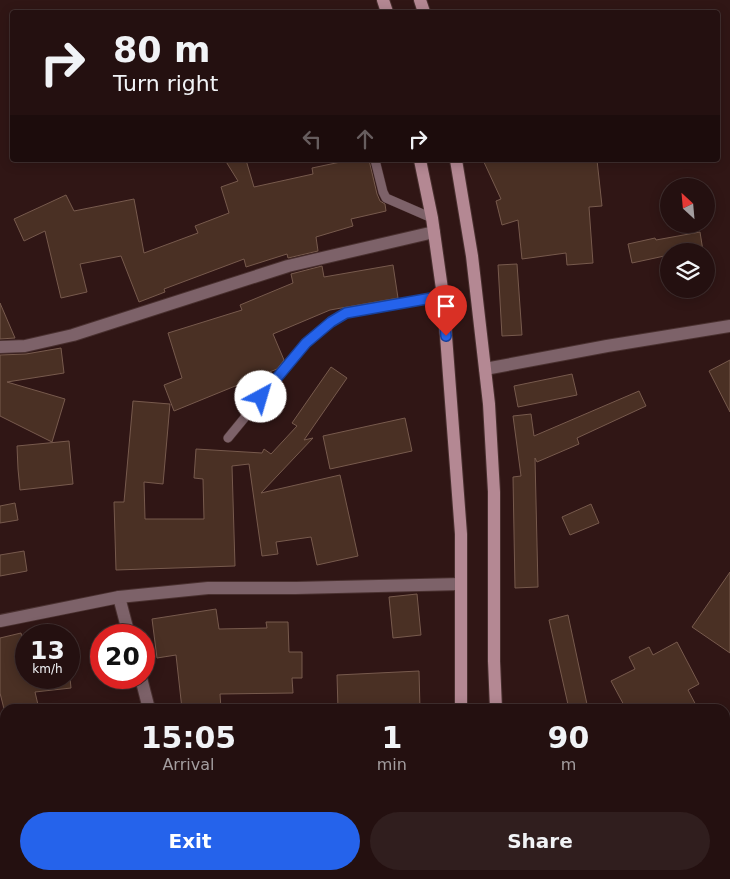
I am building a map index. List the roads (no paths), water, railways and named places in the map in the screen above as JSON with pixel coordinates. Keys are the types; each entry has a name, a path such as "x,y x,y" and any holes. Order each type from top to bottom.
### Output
{"main road":[{"path":"420,162 432,218 443,296 461,534 461,704"},
{"path":"456,162 472,256 489,404 494,492 496,704"}],"street":[{"path":"0,348 24,346 73,335 288,266 434,232"},
{"path":"485,369 730,326"},
{"path":"0,621 119,597 208,588 461,584"},
{"path":"119,597 126,624"},
{"path":"144,689 148,704"}],"lane":[{"path":"376,162 386,198 432,218"},
{"path":"228,438 306,343 331,322 346,313 443,296"}]}
